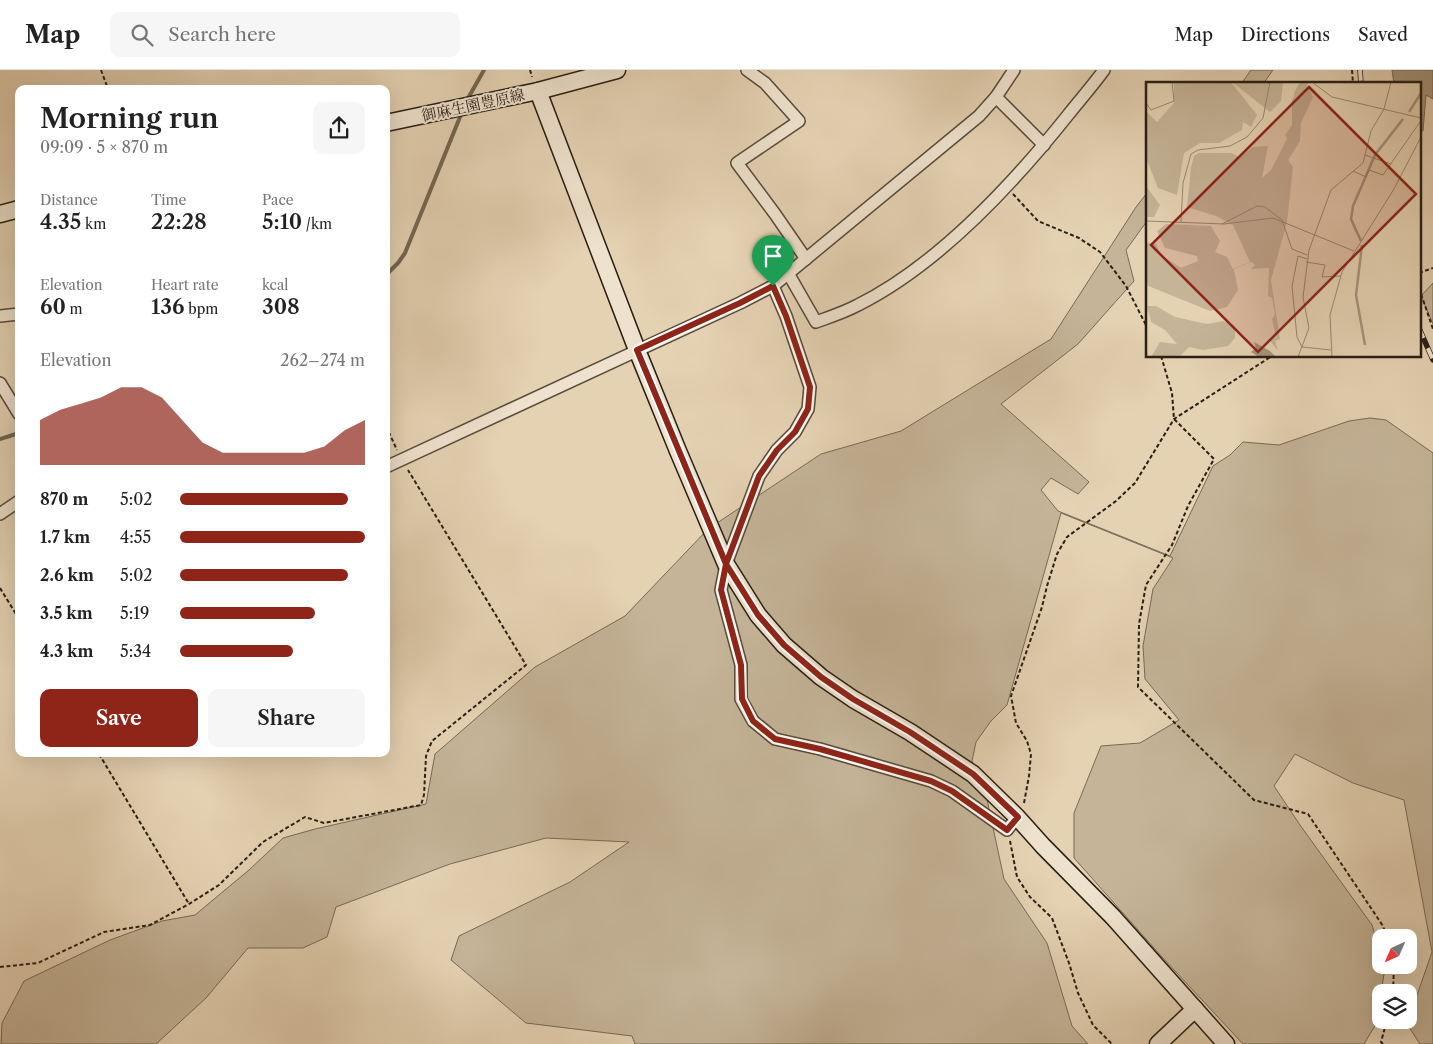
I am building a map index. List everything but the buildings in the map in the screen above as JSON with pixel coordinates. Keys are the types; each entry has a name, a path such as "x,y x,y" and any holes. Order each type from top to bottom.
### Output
{"street":[{"name":"御麻生園豊原線","path":"390,122 538,91 617,70"},
{"path":"747,70 765,83 799,121 737,163 806,259"},
{"path":"390,465 773,286 979,116 996,98 1014,70"},
{"path":"788,273 816,322 858,305 917,268 979,214 1006,187 1044,145 1104,70"},
{"path":"538,91 637,350 726,564 758,615 784,645 821,677 853,699 910,732 973,774 1018,817 1043,846 1114,917 1226,1044"},
{"path":"996,98 1044,145"},
{"path":"0,214 15,210"},
{"path":"773,286 786,316 810,387 808,409 795,432 777,450 759,476 726,564 721,590 741,665 742,699 753,721 775,739 820,749 931,781 952,791 1007,830 1018,817"},
{"path":"0,316 15,314"},
{"path":"0,383 15,407"},
{"path":"0,514 15,504"},
{"path":"1158,1044 1195,1009"}],"path":[{"path":"101,70 107,85"},
{"path":"1006,187 1038,221 1079,238 1100,252 1126,286 1146,326"},
{"path":"1420,273 1433,268"},
{"path":"1420,291 1433,330"},
{"path":"1162,358 1172,393 1174,419 1214,459 1188,506 1172,545 1146,585 1139,624 1138,687 1254,800 1308,814 1384,929"},
{"path":"1018,817 1025,802 1030,776 1031,754 1027,741 1016,723 1011,696 1042,607 1057,554 1068,537 1116,501 1135,483 1174,419 1269,358"},
{"path":"0,967 38,963 104,932 150,925 219,885 263,842 305,817 324,823 421,805 424,795 426,756 432,741 526,665 402,460 390,434"},
{"path":"0,588 15,612"},
{"path":"101,757 189,904"},
{"path":"1007,830 1013,850 1017,877 1030,896 1052,918 1078,993 1093,1024 1112,1044"},
{"path":"1381,1043 1385,1029"}],"shaded area":[{"path":"1251,70 1273,70 1264,82 1242,82"},
{"path":"1392,70 1433,70 1433,99 1426,95 1423,131 1420,132 1420,82 1394,82"},
{"path":"1146,194 1146,222 1126,250 1134,281 1078,344 1001,404 1089,482 1078,494 1051,478 1041,490 1058,511 1170,556 1213,466 1230,455 1243,442 1279,445 1349,421 1370,418 1386,420 1433,453 1433,1044 1420,1044 1410,1029 1417,1029 1417,995 1432,952 1404,800 1353,783 1295,754 1274,786 1372,925 1372,974 1384,974 1382,984 1372,984 1373,1029 1364,1044 1243,1044 1074,858 1074,813 1101,746 1140,743 1179,720 1145,679 1143,646 1153,589 1173,558 1061,513 1007,705 991,721 976,742 972,761 985,790 1004,879 1047,943 1072,1026 1088,1044 635,1044 632,1036 526,1023 451,960 459,936 570,882 629,842 546,838 450,864 336,907 327,937 303,948 248,948 206,998 156,1044 1,1044 2,1023 24,981 110,940 162,921 195,915 249,870 283,838 426,804 435,754 535,667 625,616 708,529 821,454 901,431 1051,339"},
{"path":"1433,283 1433,324 1421,296"}],"waterway":[{"path":"467,100 484,70"},
{"path":"390,271 405,253 462,112"},
{"path":"0,439 15,434"}],"railway":[{"path":"1360,70 1361,82"},
{"path":"1420,330 1433,360"}],"route":[{"path":"773,286 637,350 726,564 758,615 784,645 821,677 853,699 910,732 973,774 1018,817 1007,830 952,791 931,781 820,749 775,739 753,721 742,699 741,665 721,590 726,564 759,476 777,450 795,432 808,409 810,387 786,316 773,286"}]}
